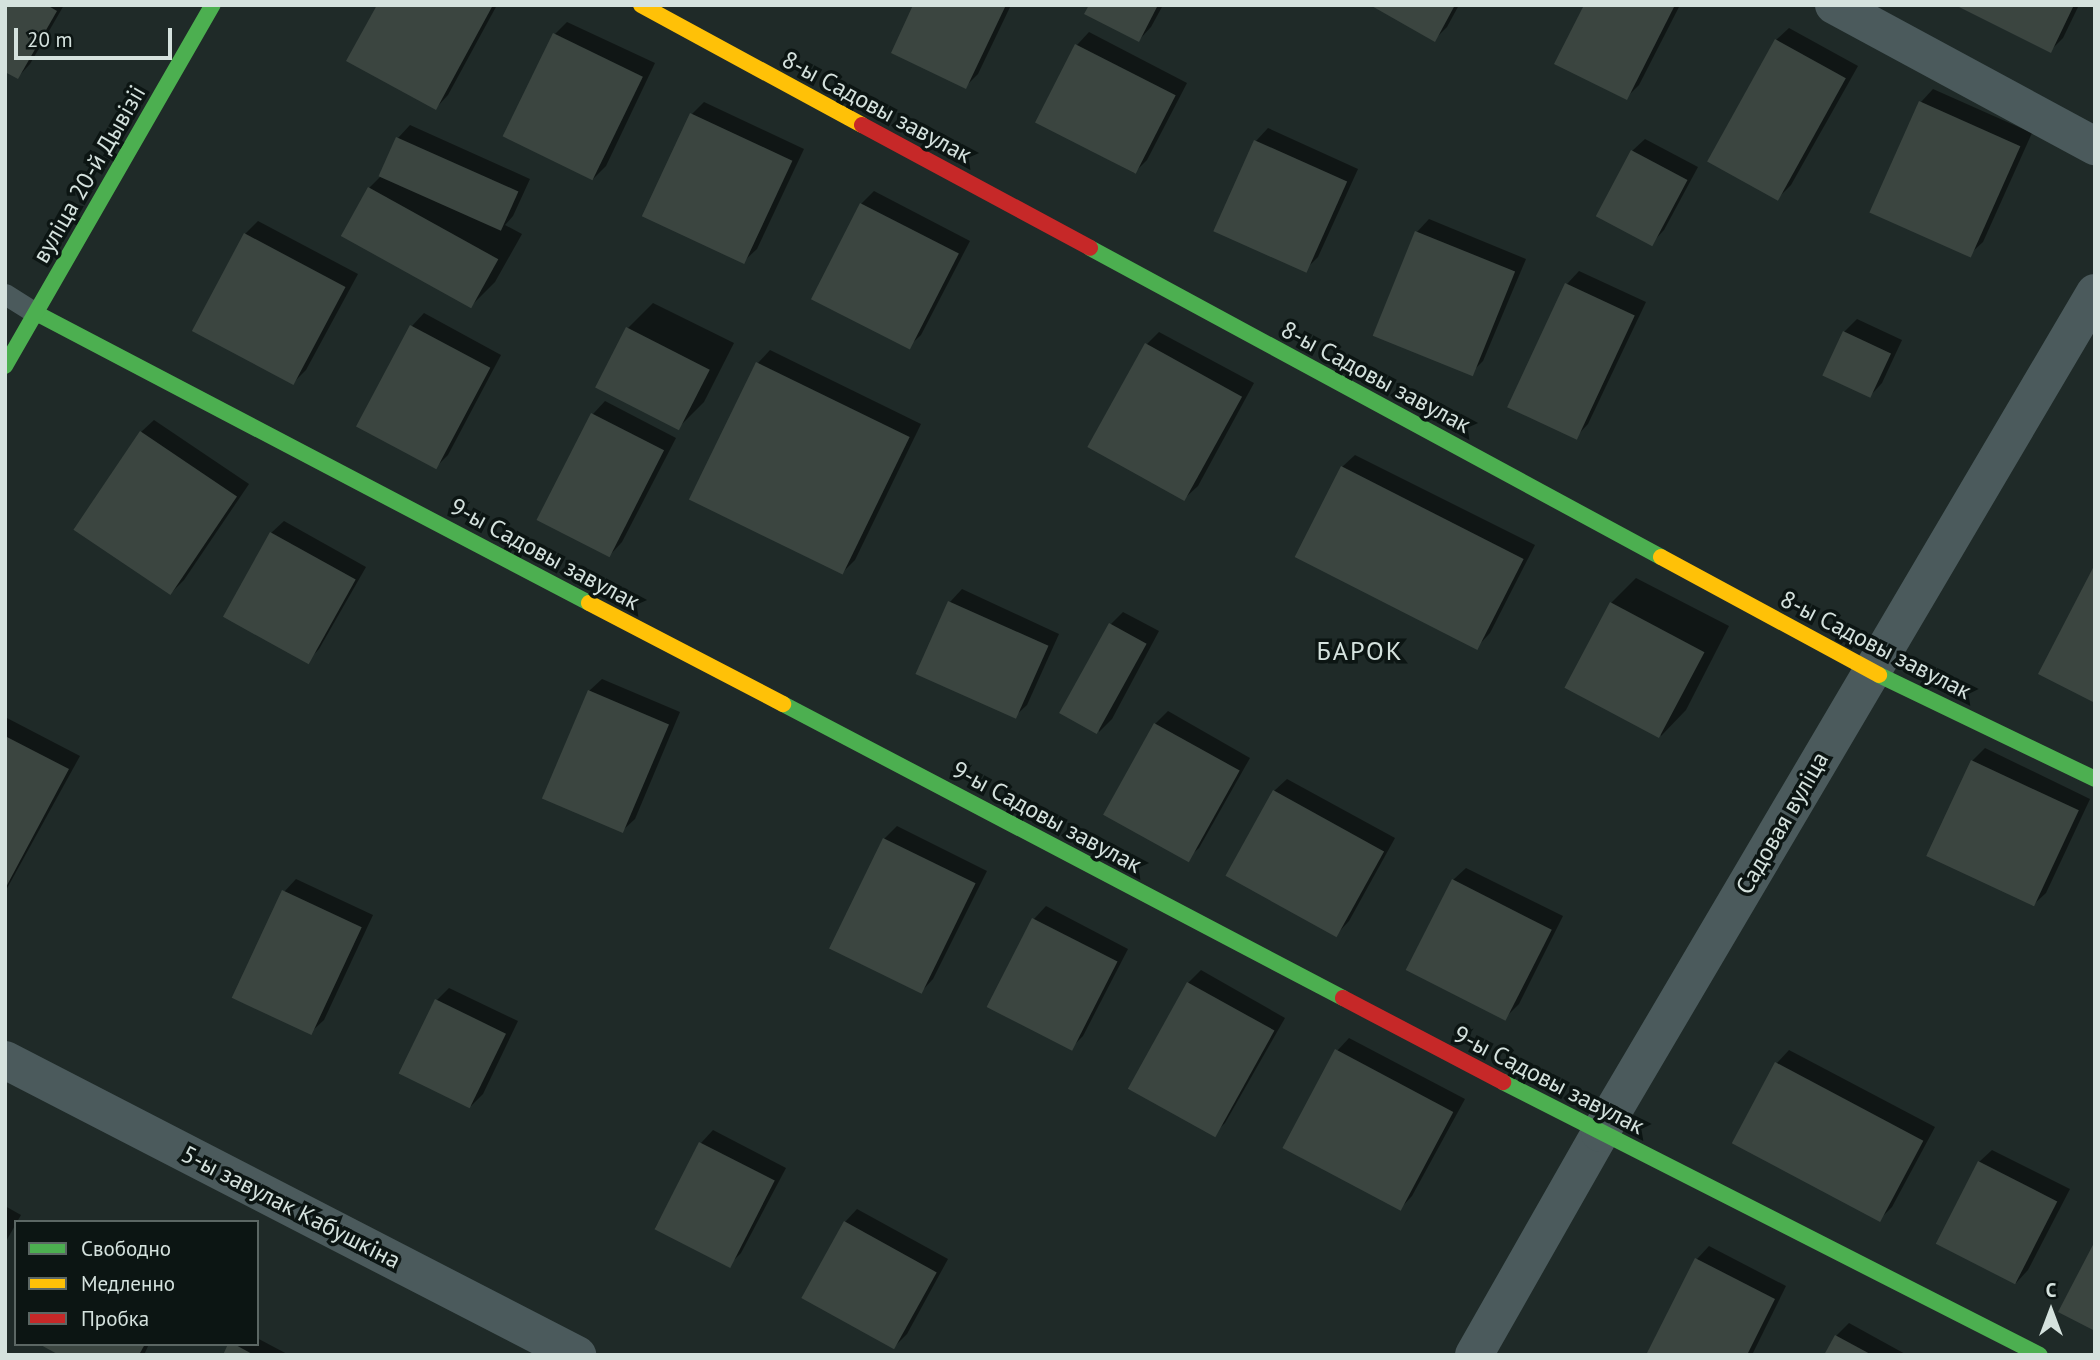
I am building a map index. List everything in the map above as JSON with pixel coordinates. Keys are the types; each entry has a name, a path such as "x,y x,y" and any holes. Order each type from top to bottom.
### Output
{"street":[{"name":"вуліца 20-й Дывізіі","path":"5,366 213,5"},
{"name":"8-ы Садовы завулак","path":"641,5 1871,671 2095,779"},
{"path":"1835,5 2095,146"},
{"name":"Садовая вуліца","path":"1474,1355 1600,1133 2095,293"},
{"name":"9-ы Садовы завулак","path":"36,313 1600,1133 2040,1355"},
{"name":"5-ы завулак Кабушкіна","path":"5,1060 577,1355"}],"lane":[{"path":"5,294 36,313"}],"building":[{"path":"5,5 47,5 57,11 18,79 5,72"},
{"path":"377,5 493,5 436,110 346,61"},
{"path":"913,5 1006,5 966,89 891,53"},
{"path":"1089,5 1158,5 1139,42 1084,14"},
{"path":"1370,5 1455,5 1435,42"},
{"path":"1584,5 1675,5 1627,100 1554,64"},
{"path":"1955,5 2074,5 2051,53"},
{"path":"553,33 643,77 592,180 503,136"},
{"path":"1775,39 1846,78 1778,201 1707,161"},
{"path":"1075,44 1176,95 1136,174 1035,122"},
{"path":"1919,101 2020,146 1971,258 1869,212"},
{"path":"690,113 792,161 744,264 642,216"},
{"path":"396,137 518,192 501,231 379,176"},
{"path":"1254,140 1347,181 1307,273 1213,231"},
{"path":"1631,150 1688,180 1652,246 1596,216"},
{"path":"368,187 498,259 471,308 341,236"},
{"path":"860,203 959,253 910,350 811,299"},
{"path":"1415,231 1515,271 1473,376 1373,336"},
{"path":"244,233 346,287 293,385 192,331"},
{"path":"1565,283 1635,316 1577,440 1507,407"},
{"path":"410,325 490,368 436,469 356,427"},
{"path":"626,327 710,370 679,430 595,388"},
{"path":"1843,331 1891,353 1870,398 1822,375"},
{"path":"1145,343 1242,397 1184,501 1087,447"},
{"path":"756,362 910,437 843,574 689,500"},
{"path":"591,413 664,450 610,557 537,520"},
{"path":"140,431 237,496 170,595 73,530"},
{"path":"1341,466 1524,559 1477,650 1295,557"},
{"path":"270,532 356,580 309,664 223,617"},
{"path":"2095,564 2095,703 2038,674"},
{"path":"948,601 1048,646 1016,719 915,674"},
{"path":"1610,602 1704,652 1659,738 1564,688"},
{"path":"1109,623 1147,644 1097,734 1059,713"},
{"path":"588,690 669,724 623,833 542,799"},
{"path":"1154,723 1240,771 1189,862 1103,815"},
{"path":"5,736 69,769 5,889"},
{"path":"1971,760 2079,810 2034,906 1926,856"},
{"path":"1273,790 1384,852 1337,937 1225,876"},
{"path":"883,838 976,883 922,994 829,949"},
{"path":"1452,879 1552,930 1505,1021 1406,970"},
{"path":"282,890 362,927 311,1035 232,998"},
{"path":"1032,918 1118,962 1072,1051 987,1007"},
{"path":"1187,982 1274,1030 1215,1137 1128,1089"},
{"path":"435,999 506,1034 470,1108 399,1074"},
{"path":"1335,1049 1453,1112 1401,1211 1282,1148"},
{"path":"1775,1062 1923,1141 1880,1222 1732,1143"},
{"path":"699,1142 775,1181 730,1268 655,1229"},
{"path":"1978,1161 2057,1201 2015,1284 1936,1244"},
{"path":"844,1221 937,1272 894,1349 801,1298"},
{"path":"2095,1241 2095,1331 2058,1312"},
{"path":"1695,1258 1775,1299 1747,1355 1646,1355"},
{"path":"1835,1335 1872,1355 1824,1355"},
{"path":"43,1346 144,1346 139,1355 59,1355"},
{"path":"227,1346 238,1346 254,1355 223,1355"}],"traffic: fast":[{"path":"5,366 213,5"},
{"path":"1090,248 1661,557"},
{"path":"36,313 589,603"},
{"path":"1879,675 2095,779"},
{"path":"783,704 1343,998"},
{"path":"1503,1082 2040,1355"}],"traffic: slow":[{"path":"641,5 862,125"},
{"path":"1661,557 1879,675"},
{"path":"589,603 783,704"}],"traffic: jam":[{"path":"862,125 1090,248"},
{"path":"1343,998 1503,1082"}],"district":[{"name":"БАРОК","path":"1360,651"}]}
